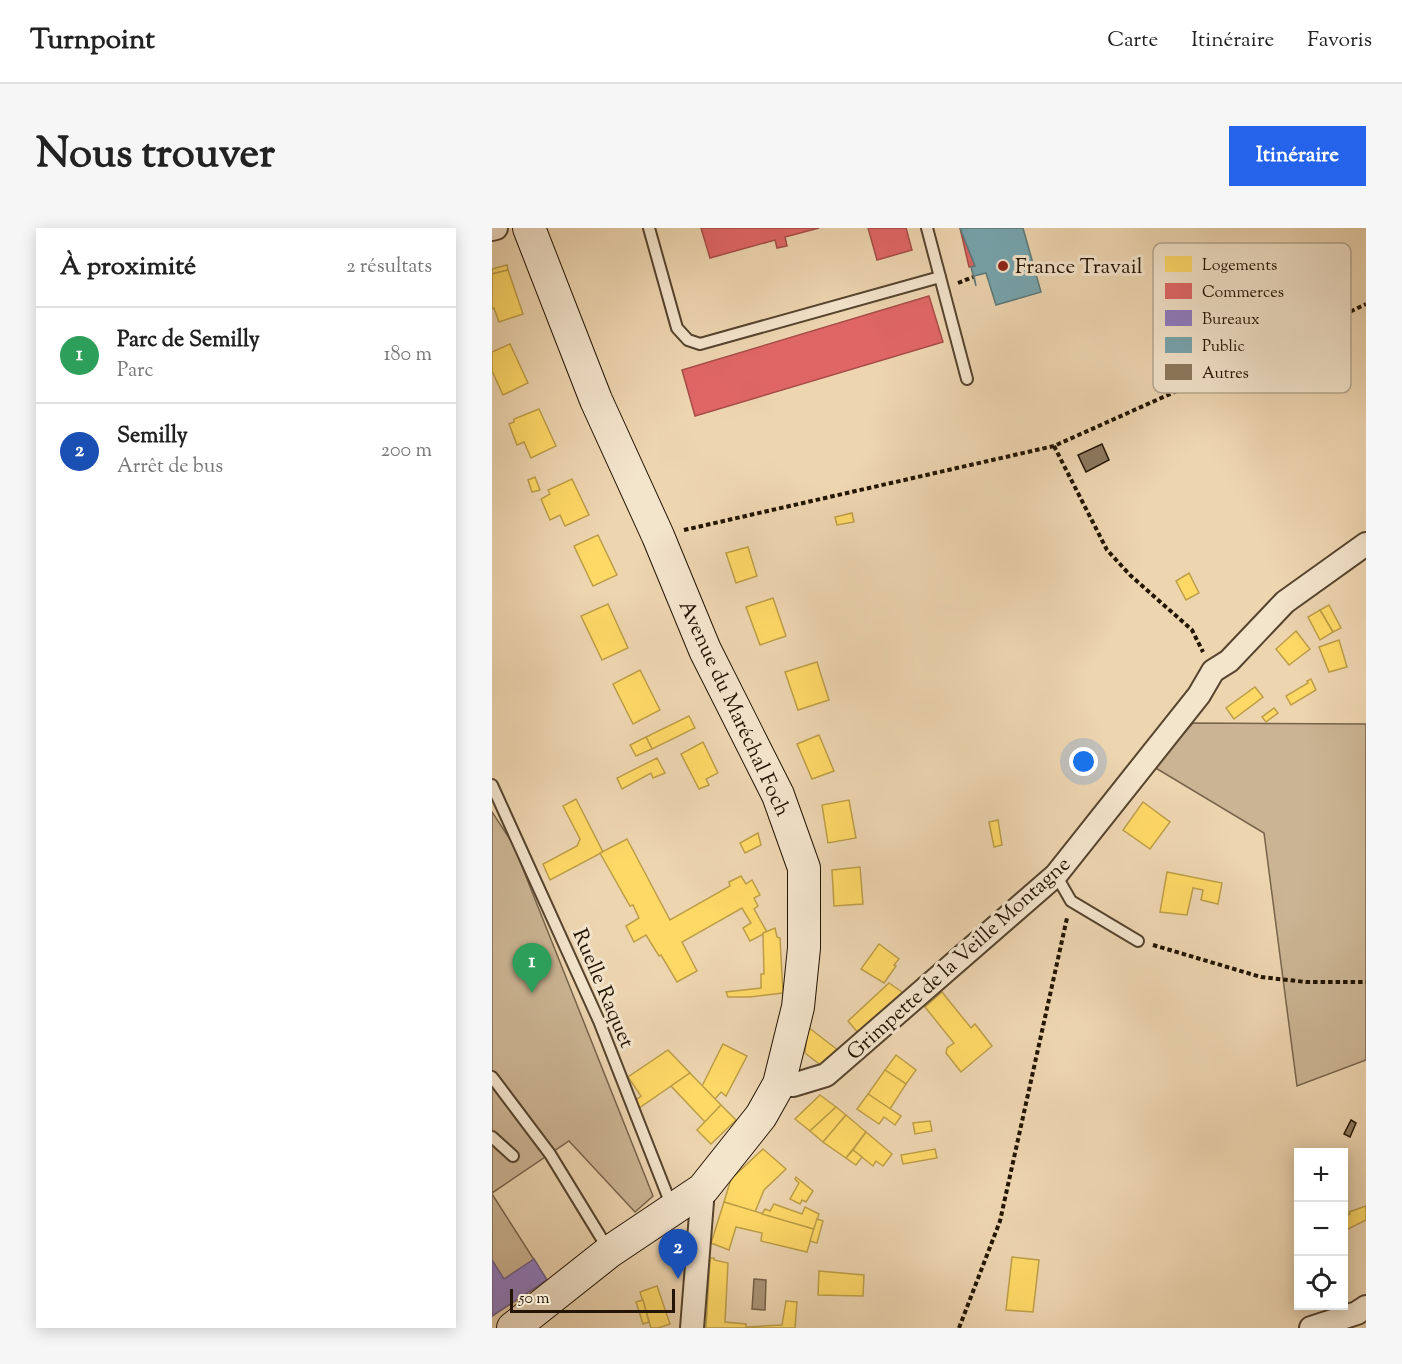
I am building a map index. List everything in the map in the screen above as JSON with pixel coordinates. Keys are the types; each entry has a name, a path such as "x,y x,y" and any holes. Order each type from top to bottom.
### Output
{"main road":[{"name":"Avenue du Maréchal Foch","path":"513,1328 609,1252 703,1189 761,1116 779,1084 798,1007 804,948 804,868 778,795 705,650 658,536 596,400 529,228"}],"street":[{"name":"Grimpette de la Veille Montagne","path":"779,1084 793,1085 826,1075 1056,875 1199,695 1213,671 1228,661 1285,602 1366,544"},
{"path":"692,1328 703,1189"},
{"path":"1311,1328 1358,1313 1366,1307"}],"lane":[{"path":"649,228 677,328 687,340 700,344 940,277"},
{"path":"927,228 967,379"},
{"name":"Ruelle Raquet","path":"492,785 599,1021 673,1210"},
{"path":"1056,875 1071,901 1138,941"},
{"path":"492,1077 550,1154 609,1252"},
{"path":"492,1137 513,1156"}],"path":[{"path":"1351,311 1366,304"},
{"path":"658,536 1054,446 1172,393"},
{"path":"1054,446 1107,550 1130,575 1192,630 1213,671"},
{"path":"959,1328 1000,1221 1071,901"},
{"path":"1138,941 1261,977 1306,982 1366,982"}],"shaded area":[{"path":"1193,723 1366,724 1366,1060 1297,1086 1264,833 1154,767"},
{"path":"492,812 513,844 653,1196 635,1212 569,1141 492,1193"},
{"path":"492,1194 547,1280 492,1316"},
{"path":"754,1279 766,1280 765,1310 752,1309"}],"building: Logements":[{"path":"507,265 508,270 492,274 492,269"},
{"path":"508,270 523,314 499,322 494,308 492,309 492,274"},
{"path":"510,344 528,383 503,395 492,371 492,352"},
{"path":"539,409 556,446 531,458 524,442 517,445 509,424 514,422 514,419"},
{"path":"535,477 540,490 532,492 528,480"},
{"path":"572,479 589,515 565,526 560,515 550,520 541,499 550,494 548,490"},
{"path":"852,513 854,522 837,525 835,517"},
{"path":"598,535 617,575 593,586 574,546"},
{"path":"748,547 757,576 736,583 726,553"},
{"path":"1189,573 1199,593 1186,600 1176,581"},
{"path":"773,598 786,636 760,645 746,607"},
{"path":"608,604 628,648 602,660 581,616"},
{"path":"1329,605 1341,628 1333,632 1320,610"},
{"path":"1320,610 1333,632 1320,640 1308,617"},
{"path":"1296,631 1310,649 1289,665 1276,649"},
{"path":"1339,640 1347,667 1329,672 1319,647"},
{"path":"817,662 829,700 798,710 785,672"},
{"path":"640,670 660,710 633,724 613,684"},
{"path":"1311,679 1316,690 1291,705 1286,696"},
{"path":"1255,687 1263,697 1234,719 1226,708"},
{"path":"1274,708 1278,713 1266,722 1262,717"},
{"path":"689,716 695,728 652,749 646,737"},
{"path":"819,735 834,771 812,779 797,744"},
{"path":"646,737 652,749 636,756 630,745"},
{"path":"703,742 718,773 706,779 709,785 699,789 681,754"},
{"path":"657,758 665,773 653,778 651,773 622,789 617,778"},
{"path":"576,799 603,852 550,880 543,864 577,846 580,839 563,806"},
{"path":"849,800 856,838 828,843 822,805"},
{"path":"1143,802 1170,822 1150,849 1123,830"},
{"path":"998,820 1002,845 994,847 989,822"},
{"path":"758,833 761,845 745,853 740,843"},
{"path":"627,839 670,920 730,886 729,882 741,876 746,884 752,880 760,895 754,898 758,906 754,909 767,932 750,941 743,928 751,923 742,908 682,942 697,971 677,982 646,935 634,942 626,926 639,918 600,853"},
{"path":"860,867 863,904 834,906 832,870"},
{"path":"1167,872 1222,883 1218,904 1201,900 1203,890 1193,888 1187,915 1160,912"},
{"path":"775,928 777,937 780,938 783,993 728,997 726,992 761,988 761,974 764,974 763,933"},
{"path":"879,944 899,959 884,983 861,969"},
{"path":"889,983 905,994 859,1034 848,1021"},
{"path":"942,992 971,1028 975,1024 992,1046 961,1072 946,1053 947,1048 954,1043 925,1007"},
{"path":"808,1027 839,1051 822,1066 805,1053"},
{"path":"723,1044 747,1056 726,1096 721,1092 715,1099 702,1086"},
{"path":"668,1050 690,1073 639,1108 636,1100 641,1096 628,1077"},
{"path":"896,1055 916,1070 906,1084 885,1070"},
{"path":"885,1070 906,1084 890,1109 868,1094"},
{"path":"690,1073 721,1105 705,1122 671,1086"},
{"path":"868,1094 901,1116 895,1125 884,1117 879,1124 857,1109"},
{"path":"820,1095 836,1107 810,1131 795,1119"},
{"path":"721,1105 736,1120 711,1144 697,1130"},
{"path":"836,1107 846,1115 823,1142 810,1131"},
{"path":"846,1115 866,1132 846,1158 823,1142"},
{"path":"930,1121 932,1131 915,1134 913,1123"},
{"path":"866,1132 892,1154 883,1166 876,1161 873,1166 853,1150"},
{"path":"763,1149 786,1169 764,1190 755,1212 724,1202 731,1179"},
{"path":"935,1149 937,1158 903,1164 901,1155"},
{"path":"853,1150 862,1157 856,1165 846,1158"},
{"path":"796,1177 813,1191 806,1202 802,1200 800,1204 790,1199 799,1183"},
{"path":"724,1202 814,1229 807,1252 761,1241 762,1233 736,1227 729,1250 711,1243"},
{"path":"774,1204 802,1214 805,1207 819,1214 814,1229 762,1214 765,1209 770,1211"},
{"path":"1366,1206 1366,1220 1348,1229 1349,1212"},
{"path":"817,1219 823,1221 817,1243 810,1241"},
{"path":"1012,1257 1039,1260 1033,1312 1006,1310"},
{"path":"710,1258 728,1263 725,1322 746,1324 746,1327 782,1325 786,1301 797,1302 795,1328 706,1328"},
{"path":"819,1271 864,1275 863,1296 818,1295"},
{"path":"657,1286 670,1324 651,1328 640,1292"},
{"path":"643,1300 649,1322 643,1324 636,1302"}],"building: Commerces":[{"path":"701,228 819,228 785,237 787,246 777,248 775,240 710,258"},
{"path":"868,228 906,228 912,250 877,260"},
{"path":"960,228 975,266 969,267"},
{"path":"929,296 943,342 695,416 682,370"}],"building: Bureaux":[{"path":"534,1259 547,1280 492,1316 492,1260 504,1279"}],"building: Public":[{"name":"France Travail","path":"960,228 1023,228 1041,292 996,305 986,273 974,276 976,286 971,267 975,266"}],"building: Autres":[{"path":"1102,444 1109,460 1086,472 1078,455"},
{"path":"1351,1120 1356,1123 1350,1137 1344,1134"}],"place":[{"name":"France Travail","path":"1003,266"},
{"name":"Parc de Semilly","path":"532,993"},
{"name":"Semilly","path":"678,1279"}]}
